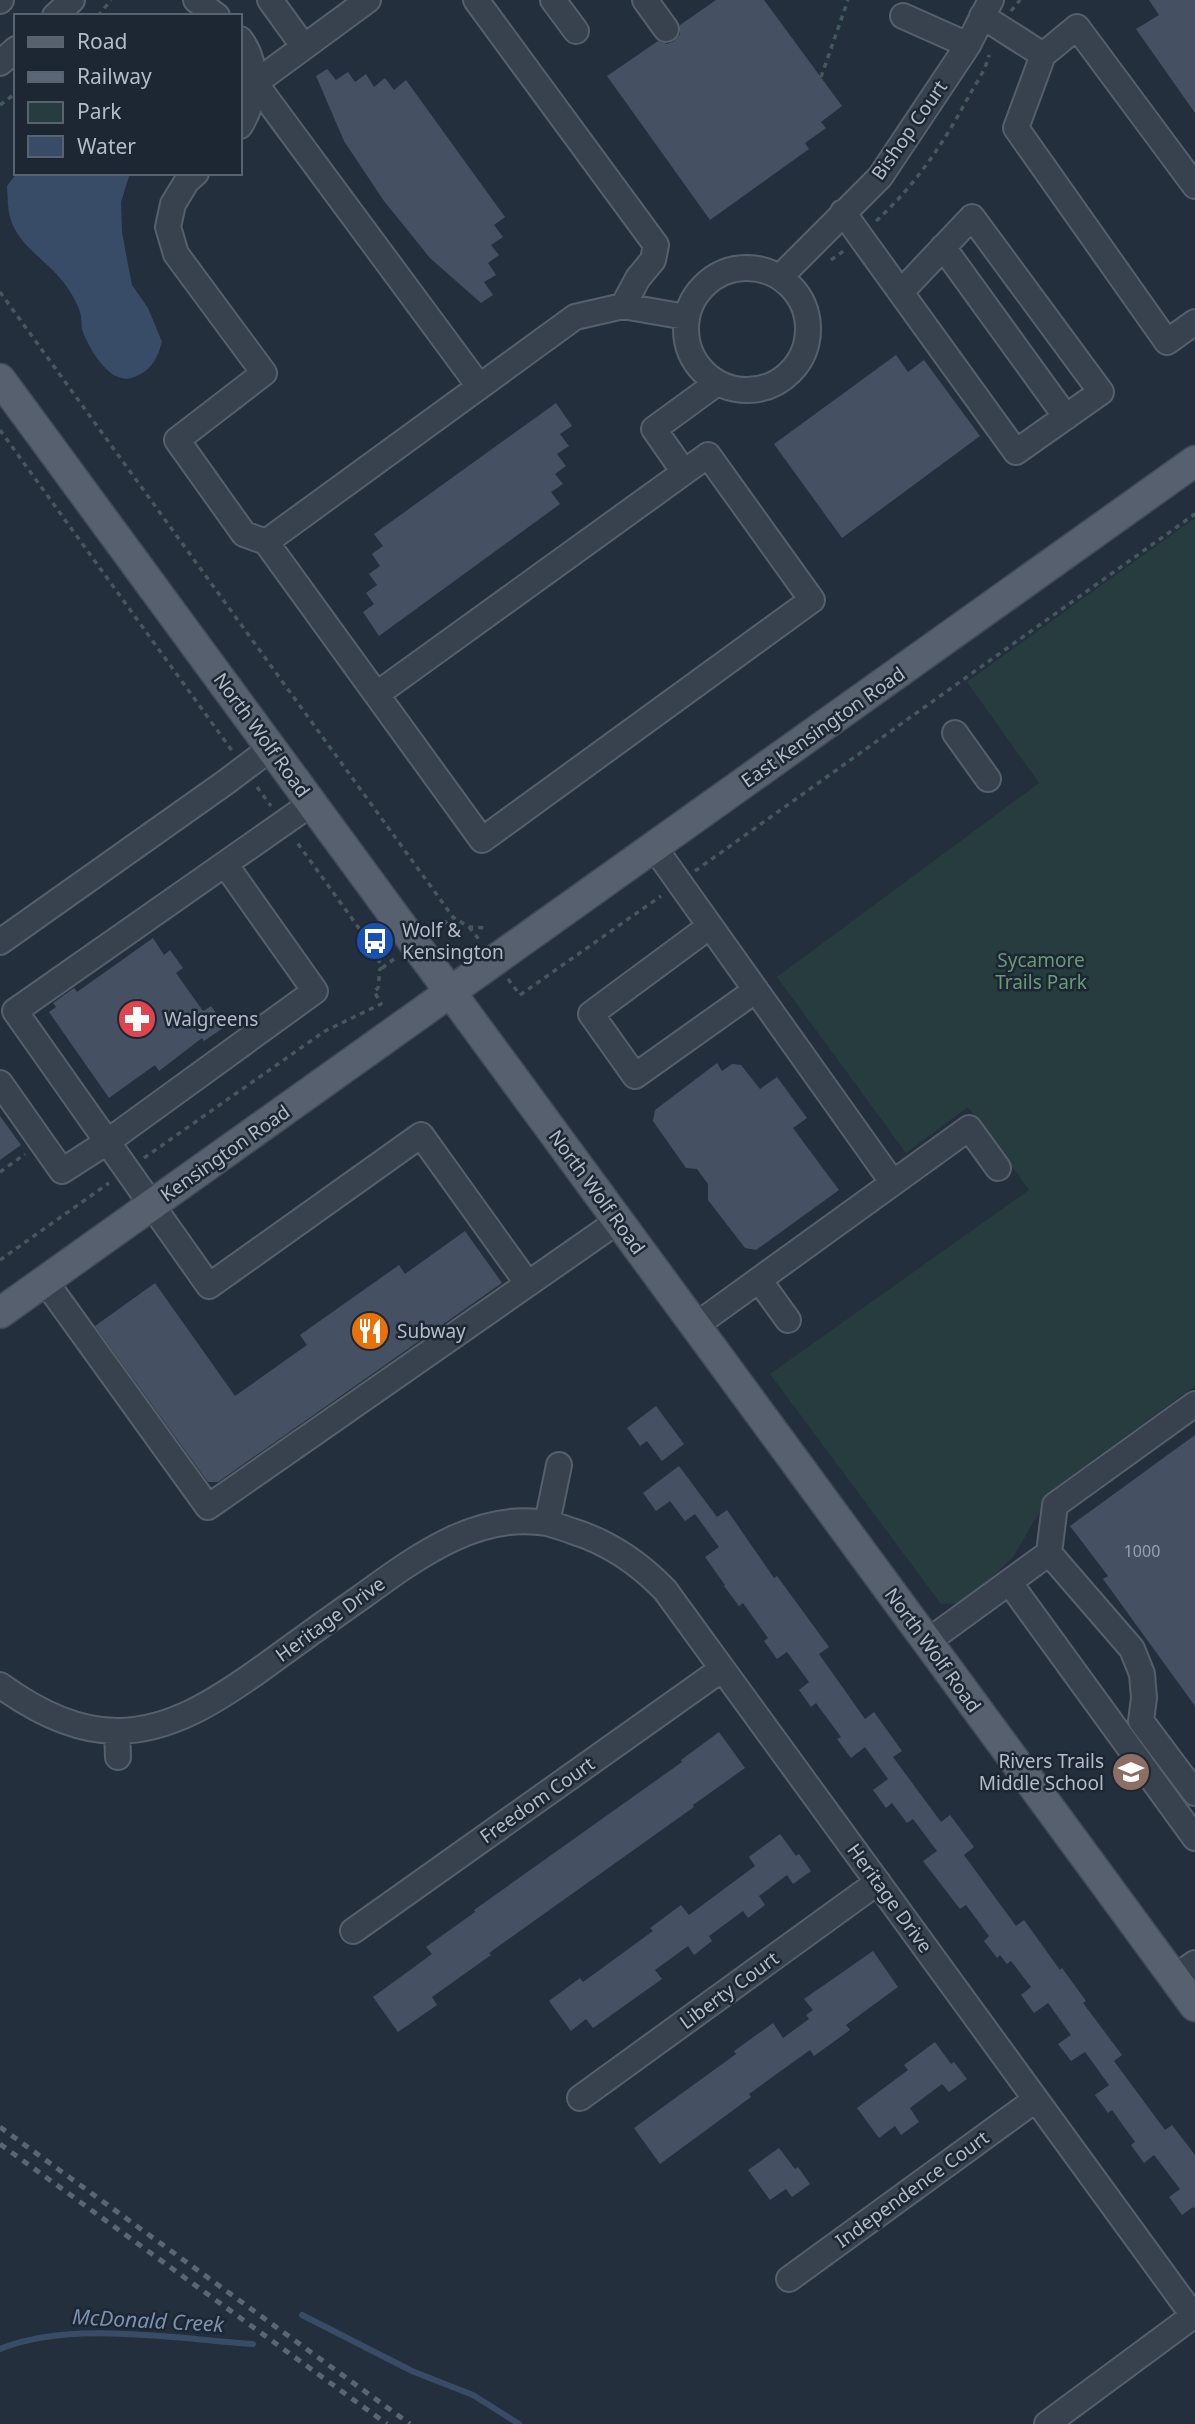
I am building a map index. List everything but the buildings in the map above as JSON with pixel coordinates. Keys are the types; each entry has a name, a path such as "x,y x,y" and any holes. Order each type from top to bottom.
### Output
{"main road":[{"name":"North Wolf Road","path":"0,379 928,1642 1185,1970 1195,2006"},
{"name":"East Kensington Road","path":"451,993 1195,461"},
{"name":"Kensington Road","path":"0,1313 451,993"}],"street":[{"path":"57,14 72,0"},
{"path":"196,0 214,14"},
{"path":"270,0 304,47"},
{"path":"242,123 255,83 368,0"},
{"path":"476,0 656,245 653,260 638,278 623,306"},
{"path":"553,0 576,31"},
{"path":"645,0 666,30"},
{"path":"986,8 1043,55"},
{"name":"Bishop Court","path":"780,277 880,177 968,45 986,8"},
{"path":"903,16 968,45"},
{"path":"1195,186 1077,27 1043,55 1016,128 1167,342 1195,322"},
{"path":"242,42 248,50 255,83 479,386"},
{"path":"0,63 14,51"},
{"path":"194,175 173,204 168,227 176,254 264,373 177,440 244,534 266,542 482,840 812,600 708,455 377,694"},
{"path":"844,212 901,292 1016,452 1101,392 972,217 901,292"},
{"path":"943,247 1066,417"},
{"path":"742,267 762,269 780,277 793,288 805,307 808,327 805,348 795,367 779,381 759,389 738,390 717,383 702,372 691,355 685,337 686,317 693,298 705,282 723,272 742,267"},
{"path":"266,542 575,317 623,306 686,317"},
{"path":"684,472 654,429 717,383"},
{"path":"955,733 988,779"},
{"path":"0,942 271,748"},
{"path":"312,803 15,1011 209,1286 421,1135 528,1284"},
{"path":"654,847 893,1182"},
{"path":"0,1083 62,1171 107,1142 316,991 225,864"},
{"path":"23,1022 180,912"},
{"path":"710,926 592,1014 635,1076 756,990"},
{"path":"695,1326 969,1128 998,1168"},
{"path":"45,1281 208,1507 618,1221"},
{"path":"759,1280 788,1321"},
{"path":"928,1642 1049,1553 1055,1505 1195,1404"},
{"path":"547,1523 559,1465"},
{"name":"Heritage Drive","path":"0,1685 33,1706 92,1728 117,1731 171,1720 235,1688 437,1545 493,1525 519,1521 547,1523 587,1535 648,1572 665,1590 1194,2317"},
{"path":"1049,1553 1132,1649 1142,1674 1144,1698 1141,1721 1195,1793"},
{"path":"1009,1582 1195,1838"},
{"name":"Freedom Court","path":"353,1931 722,1669"},
{"path":"117,1731 118,1757"},
{"name":"Liberty Court","path":"580,2098 878,1882"},
{"name":"Independence Court","path":"789,2279 1035,2100"},
{"path":"1047,2424 1194,2317"}],"path":[{"path":"100,14 111,0"},
{"path":"821,77 848,0"},
{"path":"0,292 453,917 469,927 488,928"},
{"path":"520,995 1195,514"}],"green space":[{"name":"Sycamore Trails Park","path":"1195,518 1195,1386 1053,1489 1013,1557 960,1603 941,1604 770,1374 1029,1190 968,1107 906,1153 777,977 1039,783 967,682"}],"water":[{"path":"15,175 129,175 121,202 122,232 128,265 132,285 148,308 162,342 153,363 145,371 125,379 117,377 96,357 82,330 76,301 61,279 23,241 12,223 7,186"}],"waterway":[{"name":"McDonald Creek","path":"302,2315 412,2371 473,2395 519,2424"},
{"name":"McDonald Creek","path":"0,2349 28,2340 91,2333 253,2344"}],"railway":[{"path":"0,2127 410,2424"},
{"path":"0,2144 387,2424"}],"place":[{"name":"Wolf & Kensington","path":"375,941"},
{"name":"Walgreens","path":"137,1019"},
{"name":"Subway","path":"370,1331"},
{"name":"Rivers Trails Middle School","path":"1131,1772"}]}
